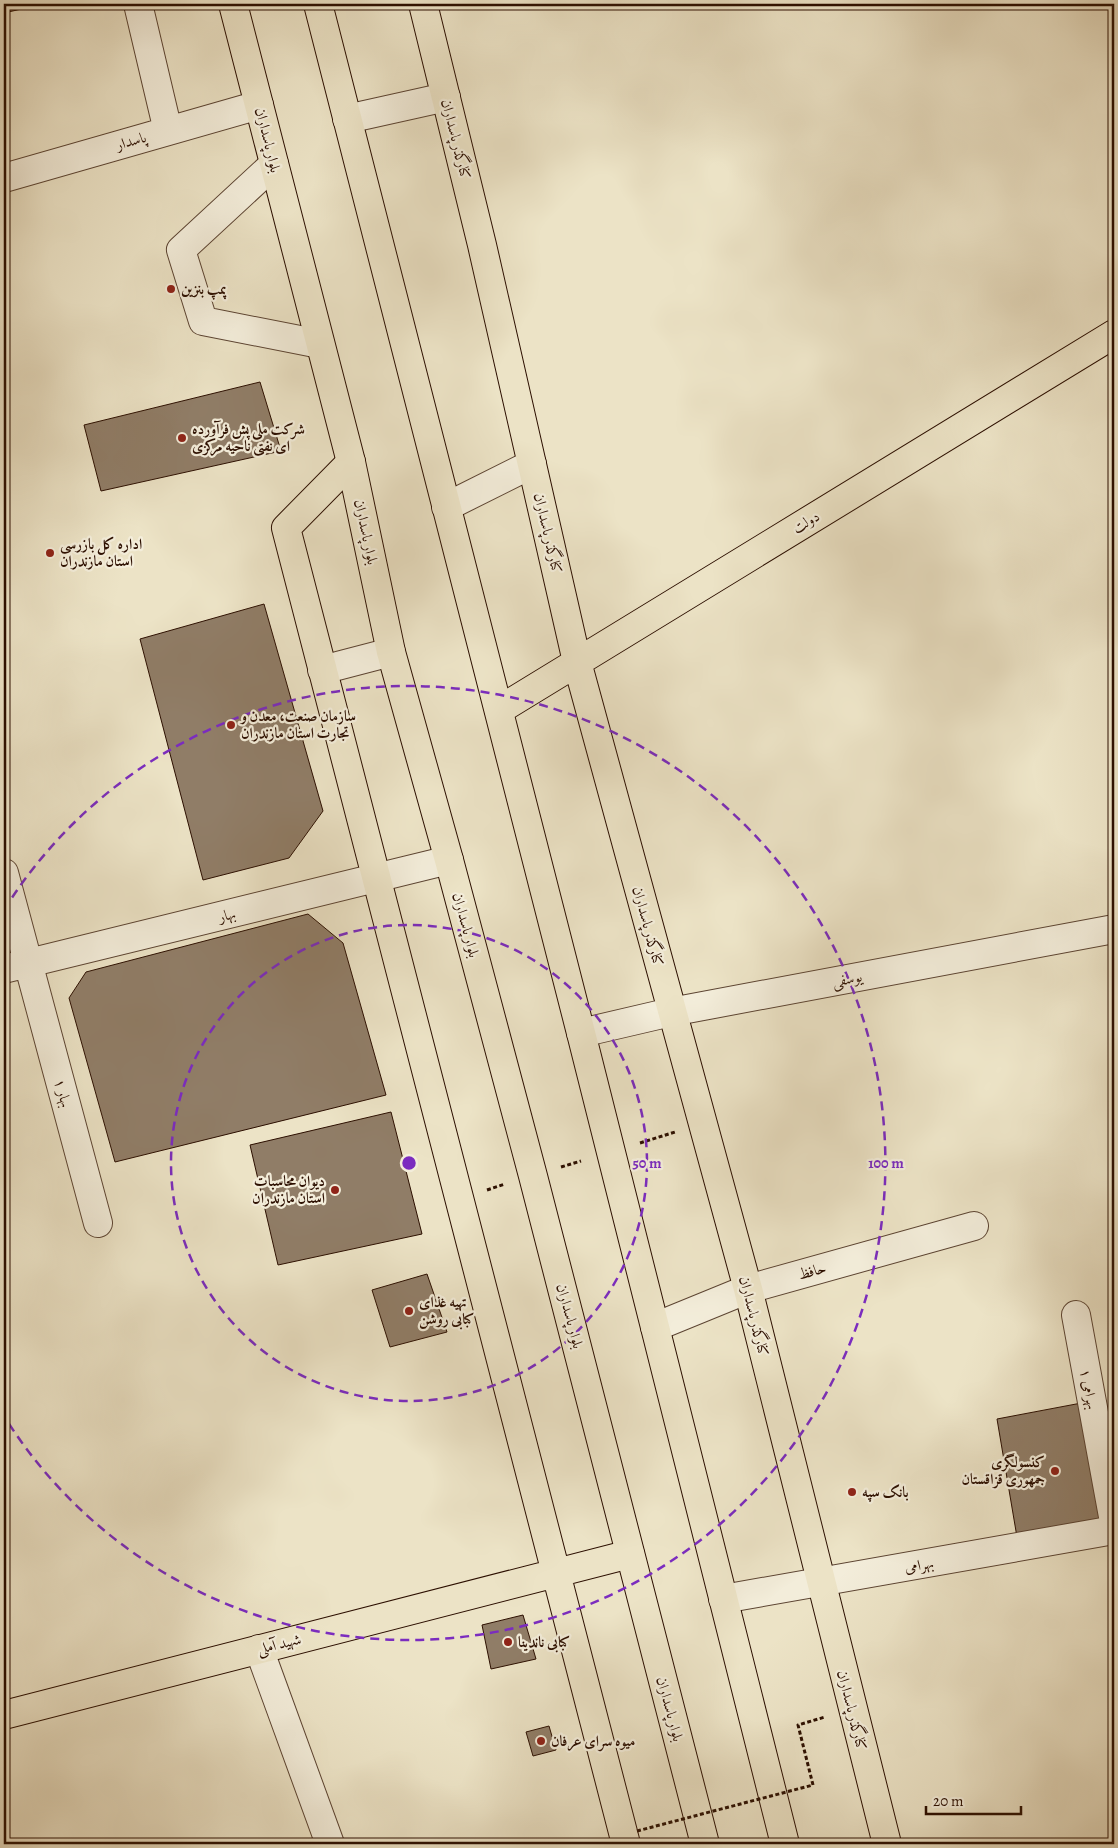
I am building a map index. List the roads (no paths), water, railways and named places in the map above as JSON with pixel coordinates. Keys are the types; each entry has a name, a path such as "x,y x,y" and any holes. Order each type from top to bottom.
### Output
{"main road":[{"name":"بلوار پاسداران","path":"233,4 351,462 391,652 450,860 598,1423 705,1844"},
{"path":"318,4 581,1033 785,1844"},
{"name":"کنارگذر پاسداران","path":"423,4 577,662 748,1290 887,1844"},
{"name":"دولت","path":"498,710 1114,334"},
{"path":"351,462 286,528 374,878 556,1574 631,1837"},
{"name":"شهید آملی","path":"4,1715 630,1554"}],"street":[{"path":"138,4 168,131"},
{"path":"347,119 446,97"},
{"name":"پاسدار","path":"4,178 259,105"},
{"path":"274,164 181,250 203,321 320,344"},
{"path":"446,507 532,464"},
{"path":"322,670 391,652"},
{"name":"بهار","path":"16,966 450,860"},
{"name":"بهار ۱","path":"4,873 16,966 98,1222"},
{"name":"یوسفی","path":"581,1033 671,1012 1114,929"},
{"name":"حافظ","path":"655,1327 748,1290 974,1226"},
{"name":"بهرامی ۱","path":"1076,1315 1114,1522"},
{"name":"بهرامی","path":"723,1599 1114,1530"},
{"path":"259,1649 330,1844"}],"place":[{"name":"پمپ بنزین","path":"171,289"},
{"name":"شرکت ملی پش فرآورده ای نفتی ناحیه مرکزی","path":"182,438"},
{"name":"اداره کل بازرسی استان مازندران","path":"50,553"},
{"name":"سازمان صنعت، معدن و تجارت استان مازندران","path":"231,725"},
{"name":"دیوان محاسبات استان مازندران","path":"335,1190"},
{"name":"تهیه غذای کبابی روشن","path":"409,1311"},
{"name":"کنسولگری جمهوری قزاقستان","path":"1055,1471"},
{"name":"بانک سپه","path":"852,1492"},
{"name":"کبابی ناندینا","path":"508,1642"},
{"name":"میوه سرای عرفان","path":"541,1741"}]}
